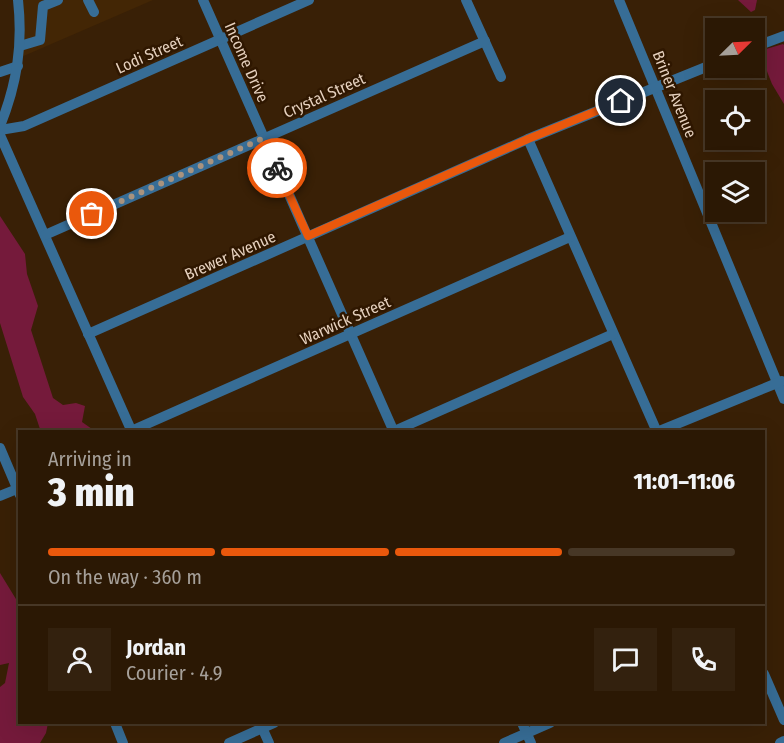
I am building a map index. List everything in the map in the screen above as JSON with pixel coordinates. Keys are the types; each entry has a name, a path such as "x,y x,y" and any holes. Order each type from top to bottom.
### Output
{"street":[{"path":"18,0 20,46 18,66 12,94 0,130 131,430"},
{"path":"20,46 40,40 43,6 58,0"},
{"path":"88,0 94,12"},
{"name":"Income Drive","path":"203,0 392,430"},
{"name":"Lodi Street","path":"0,130 24,126 309,0"},
{"path":"466,0 501,77"},
{"name":"Briner Avenue","path":"619,0 781,381 784,399"},
{"path":"765,43 784,36"},
{"name":"Crystal Street","path":"45,235 485,41"},
{"path":"0,72 18,66"},
{"name":"Brewer Avenue","path":"88,334 528,139 705,67"},
{"path":"528,139 656,430"},
{"name":"Warwick Street","path":"136,430 570,237"},
{"path":"397,430 613,334"},
{"path":"662,430 781,381"},
{"path":"0,448 18,492 0,496"},
{"path":"765,676 784,720"},
{"path":"115,724 123,743"},
{"path":"504,743 548,724"},
{"path":"229,743 261,726 269,743"}],"shaded area":[{"path":"18,0 153,0 19,58"},
{"path":"738,0 757,0 755,10 751,12"},
{"path":"784,45 784,104 765,66 765,49"},
{"path":"0,216 25,254 27,274 38,306 31,330 53,398 63,405 76,403 85,406 82,422 92,430 40,430 35,414 23,397 0,323"},
{"path":"0,573 18,602 18,724 48,724 40,743 0,743 0,687 5,683 9,663 0,665"}],"way so far":[{"path":"92,214 264,138 277,168"}],"route":[{"path":"277,168 308,236 528,139 621,101"}]}
